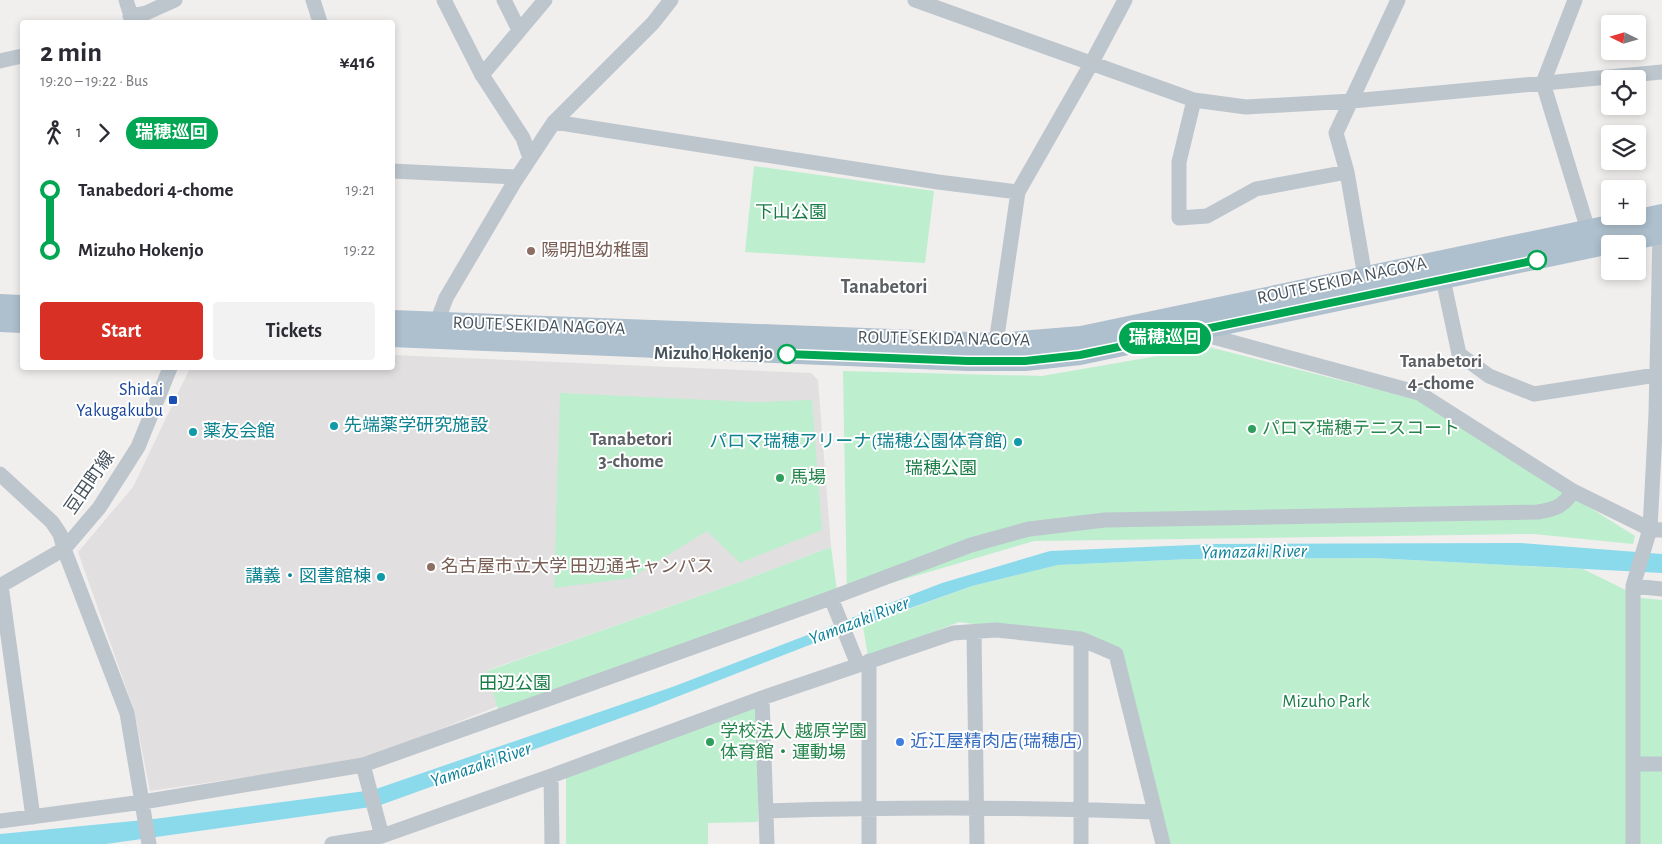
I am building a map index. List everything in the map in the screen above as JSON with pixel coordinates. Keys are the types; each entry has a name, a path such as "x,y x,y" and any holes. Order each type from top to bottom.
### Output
{"main road":[{"name":"ROUTE SEKIDA NAGOYA","path":"395,321 437,330 968,361 1025,361 1080,355 1194,332 1588,230 1660,224"},
{"name":"ROUTE SEKIDA NAGOYA","path":"1634,235 1660,224"},
{"name":"ROUTE SEKIDA NAGOYA","path":"395,337 437,330 996,343 1081,336 1368,286 1443,279 1601,246"},
{"path":"0,304 20,305"},
{"path":"0,322 20,323"}],"street":[{"path":"126,0 132,19 175,0"},
{"path":"313,0 319,20"},
{"path":"444,0 482,75 523,138 530,158"},
{"path":"504,0 518,30"},
{"path":"482,75 545,0"},
{"path":"437,330 446,298 517,177 554,122 654,23 671,0"},
{"path":"915,0 1194,100 1246,107 1352,101 1662,72"},
{"path":"996,343 1018,192 1125,0"},
{"path":"1368,286 1346,172 1336,133 1398,0"},
{"path":"1575,0 1544,83 1588,230"},
{"path":"0,61 20,56"},
{"path":"1194,100 1179,162 1179,218 1207,216 1256,189 1346,172"},
{"path":"554,122 938,182 1018,192"},
{"path":"395,171 517,177"},
{"path":"1633,844 1634,583 1654,531 1659,413 1656,375 1660,224"},
{"path":"1443,279 1458,354 1489,376 1534,394 1656,375"},
{"path":"1194,332 1419,393 1573,491 1654,531"},
{"name":"豆田町線","path":"0,586 64,549 99,508 138,446 169,370"},
{"path":"0,474 52,522 60,534 64,549 127,713 149,844"},
{"path":"0,821 143,805 364,768 833,602 972,545 1029,529 1105,520 1538,512 1555,509 1566,502 1573,491"},
{"path":"1634,583 1662,589"},
{"path":"0,586 33,817"},
{"path":"833,602 860,660 869,808 869,844"},
{"path":"332,844 381,833 551,776 860,660 953,633 996,630 1081,639 1116,654 1164,844"},
{"path":"974,632 977,844"},
{"path":"1081,639 1081,844"},
{"path":"762,698 767,844"},
{"path":"1632,764 1662,764"},
{"path":"364,768 381,833"},
{"path":"551,776 552,844"},
{"path":"766,811 869,808 1081,809 1155,812"}],"shaded area":[{"name":"名古屋市立大学 田辺通キャンパス","path":"395,355 811,373 818,380 831,547 742,581 488,670 498,706 360,761 150,791 134,710 78,552 133,487 189,370 395,370"}],"green space":[{"name":"下山公園","path":"754,166 934,191 925,263 745,252"},
{"name":"瑞穂公園","path":"1209,347 1419,400 1635,536 1633,544 1534,534 1034,541 847,596 843,371 1042,376"},
{"path":"560,393 753,402 812,400 822,530 740,563 707,531 631,578 554,588"},
{"name":"田辺公園","path":"831,547 837,591 499,713 487,671 742,581"},
{"name":"Mizuho Park","path":"1374,558 1583,569 1642,598 1662,600 1662,844 1163,844 1116,654 1081,639 959,622 868,657 863,626 972,586 1058,565 1191,559"},
{"name":"学校法人 越原学園 体育館・運動場","path":"758,707 758,822 708,823 708,844 566,844 566,777"}],"water":[{"name":"Yamazaki River","path":"1521,543 1662,554 1662,573 1374,558 1191,559 1058,565 972,586 835,635 651,707 378,806 106,844 0,844 0,834 154,819 373,790 675,686 942,583 1050,551 1216,544"}],"bus line":[{"name":"瑞穂巡回","path":"787,354 968,361 1025,361 1080,355 1537,260"}],"place":[{"name":"陽明旭幼稚園","path":"531,251"},
{"name":"Mizuho Hokenjo","path":"787,354"},
{"name":"Shidai Yakugakubu","path":"173,400"},
{"name":"先端薬学研究施設","path":"334,426"},
{"name":"パロマ瑞穂テニスコート","path":"1252,429"},
{"name":"薬友会館","path":"193,432"},
{"name":"パロマ瑞穂アリーナ(瑞穂公園体育館)","path":"1018,442"},
{"name":"馬場","path":"780,478"},
{"name":"名古屋市立大学 田辺通キャンパス","path":"431,567"},
{"name":"講義・図書館棟","path":"381,577"},
{"name":"学校法人 越原学園 体育館・運動場","path":"710,742"},
{"name":"近江屋精肉店(瑞穂店)","path":"900,742"}],"district":[{"name":"Tanabetori","path":"884,287"},
{"name":"Tanabetori 4-chome","path":"1441,372"},
{"name":"Tanabetori 3-chome","path":"631,450"}]}
